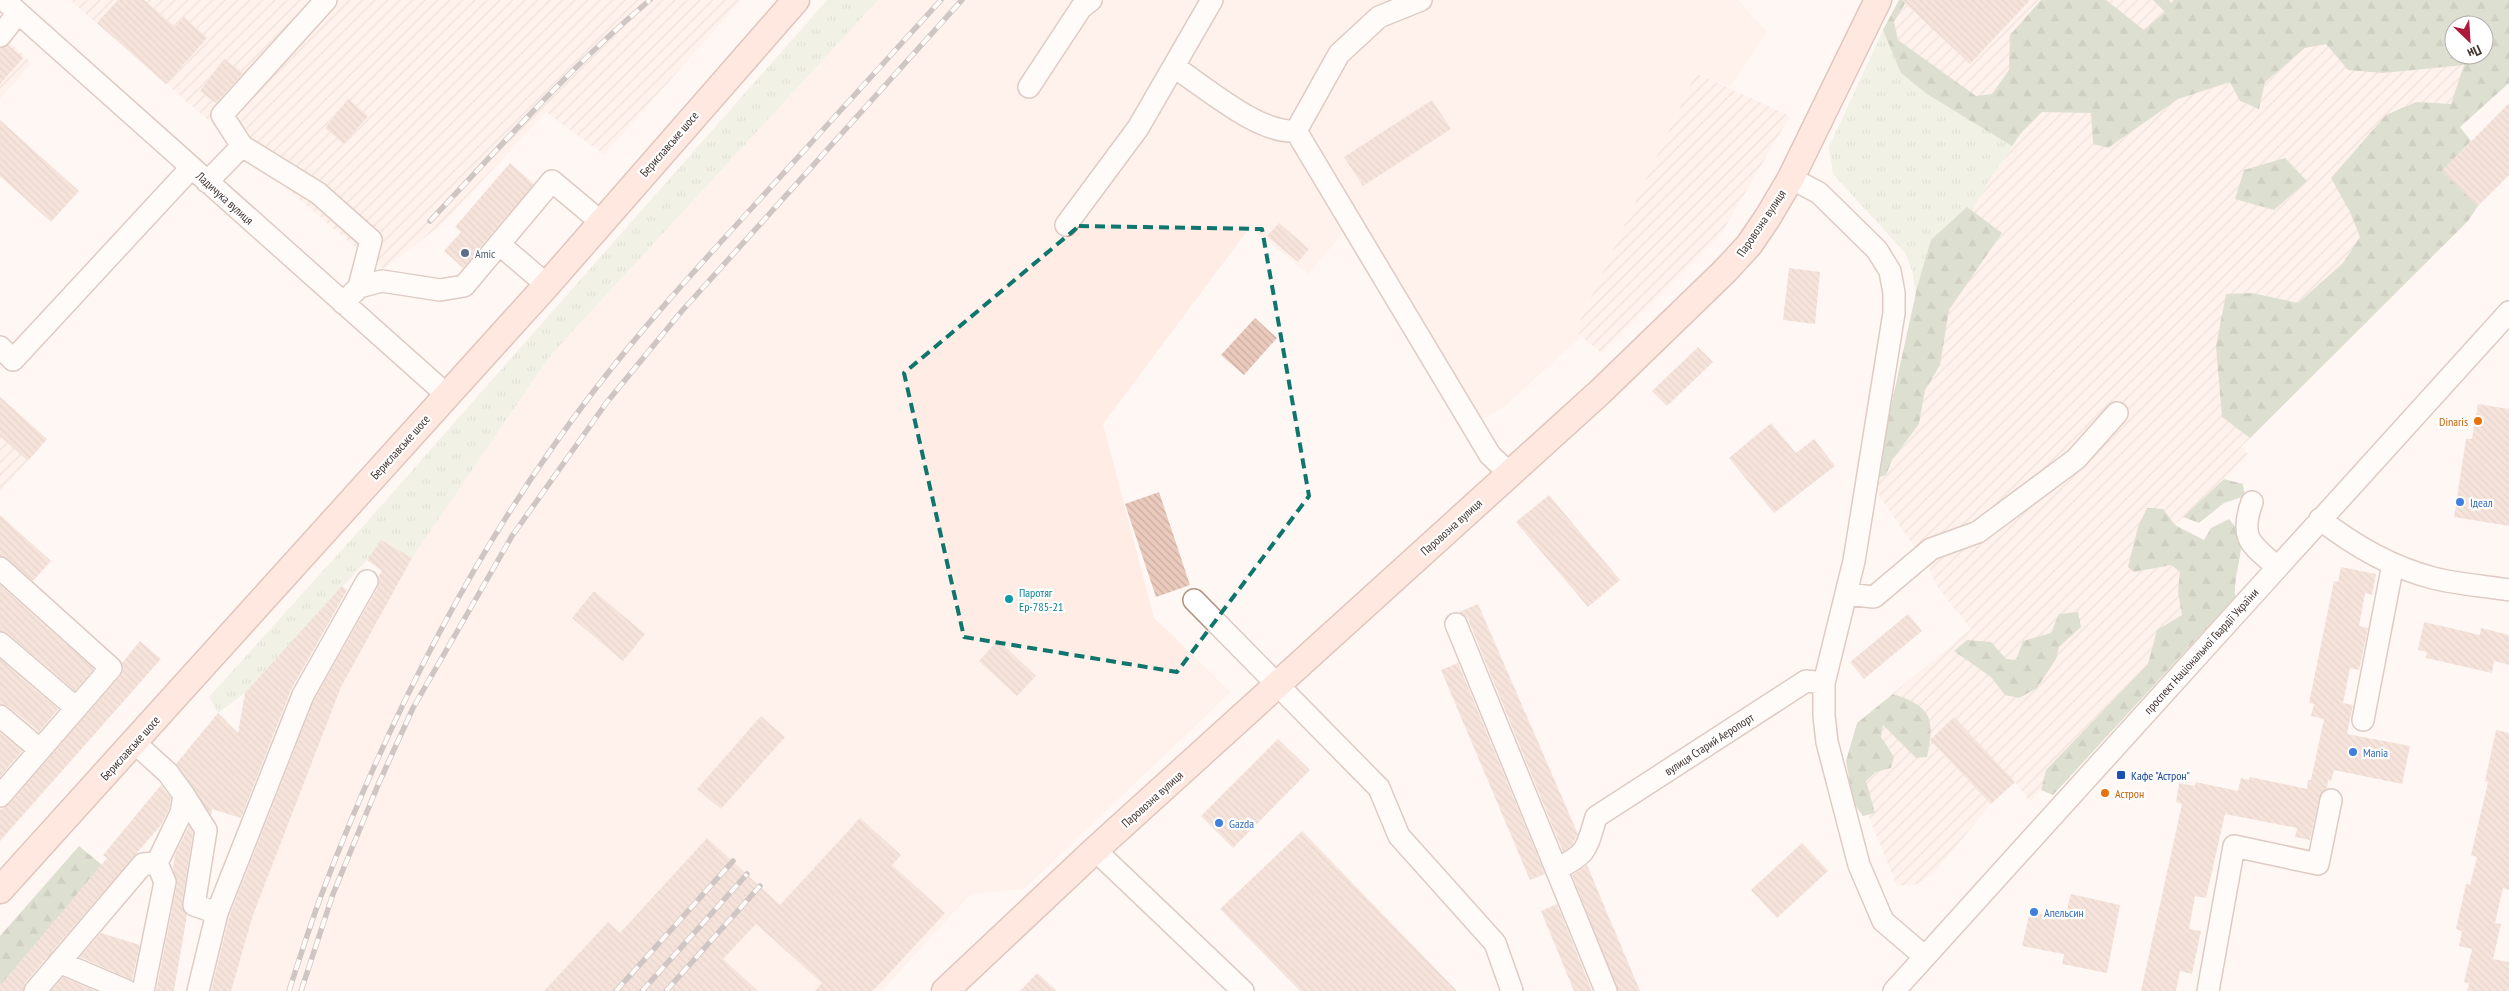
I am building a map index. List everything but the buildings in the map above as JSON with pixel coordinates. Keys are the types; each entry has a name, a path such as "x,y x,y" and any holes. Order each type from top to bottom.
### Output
{"main road":[{"name":"Бериславське шосе","path":"0,890 135,743 547,285 796,0"},
{"name":"Паровозна вулиця","path":"945,991 1095,850 1600,392 1725,272 1763,224 1791,178 1878,0"}],"street":[{"path":"326,0 222,115 242,146 318,193 371,240 359,287"},
{"path":"1029,86 1081,8 1091,0"},
{"path":"1066,225 1138,128 1212,0"},
{"path":"1296,131 1339,54 1379,17 1421,0"},
{"path":"0,36 11,6"},
{"name":"Ладичука вулиця","path":"11,6 447,395"},
{"path":"1174,67 1259,122 1283,132 1296,131"},
{"path":"1296,131 1490,455 1510,474"},
{"path":"0,348 14,360 199,175 242,146"},
{"path":"1791,178 1819,193 1877,250 1890,271 1894,293 1894,313 1854,561 1824,683 1824,716 1827,742 1859,865 1883,921 1925,956"},
{"path":"343,303 359,287 382,281 440,290 464,286 552,181 601,222"},
{"path":"499,244 547,285"},
{"name":"проспект Національної Гвардії України","path":"1901,989 1925,956 2509,312"},
{"path":"1846,594 1874,597 1930,549 1978,532 2076,459 2117,413"},
{"path":"2252,502 2246,519 2250,544 2277,567"},
{"path":"2320,519 2342,537 2393,564 2433,578 2509,590"},
{"path":"2363,720 2393,564"},
{"path":"0,568 111,668 40,750 2,789"},
{"path":"198,991 217,913 303,695 368,581"},
{"path":"1194,600 1379,788 1399,836 1495,943 1512,991"},
{"path":"1456,624 1606,991"},
{"path":"0,643 76,708"},
{"name":"вулиця Старий Аеропорт","path":"1557,869 1579,858 1586,849 1596,817 1806,680 1824,683"},
{"path":"0,716 40,750"},
{"path":"135,743 168,773 206,830 194,905 217,913"},
{"path":"143,991 165,882 157,863 180,813 184,795"},
{"path":"2208,991 2234,846 2318,864 2331,800"},
{"path":"1095,850 1243,991"},
{"path":"35,991 143,864 157,863"},
{"path":"59,962 127,991"}],"highlighted area":[{"path":"1079,226 1262,229 1309,496 1177,672 964,637 904,373"}],"shaded area":[{"path":"70,0 741,0 604,155 546,112 441,225 384,269 343,237"},
{"path":"878,0 1738,0 1767,32 1730,87 1696,73 1575,330 1581,337 1504,407 1464,430 1343,234 1308,274 1250,227 1103,424 1154,618 1231,692 1024,889 971,894 882,991 231,991 253,915 341,687 412,558 550,356"},
{"path":"1899,0 2509,0 2509,83 2370,205 2427,262 2241,447 2248,454 2224,479 2150,548 2215,600 2030,802 2015,782 1991,804 1934,873 1918,884 1897,886 1846,761 1857,723 1971,629 1936,585 1929,568 1876,491 1918,309 1988,183 2021,133 1904,61 1883,30"},
{"path":"0,33 32,63 0,99"},
{"path":"1696,73 1790,116 1721,234 1601,353 1575,331"},
{"path":"0,397 47,439 0,492"}],"green space":[{"path":"827,0 878,0 550,356 412,558 381,540 367,560 245,693 218,713 209,697 357,533"},
{"path":"1899,0 1907,0 1894,22 1898,40 1976,96 1992,94 2009,70 2010,35 2041,0 2106,0 2144,30 2165,12 2153,0 2169,0 2171,3 2174,0 2509,0 2509,83 2460,127 2471,141 2442,171 2478,206 2468,221 2250,438 2222,417 2216,346 2226,294 2252,293 2298,303 2343,263 2360,237 2350,212 2331,178 2386,115 2416,102 2451,104 2464,65 2383,73 2348,70 2326,44 2305,48 2265,82 2259,109 2240,101 2230,82 2178,99 2108,148 2093,144 2091,113 2042,112 2021,133 2012,146 1927,94 1901,73 1883,30"},
{"path":"1883,30 1904,61 2021,133 1988,183 1918,309 1912,270 1905,253 1833,174 1829,147"},
{"path":"2285,158 2307,181 2274,210 2235,199 2244,170"},
{"path":"1967,207 2002,233 1949,310 1940,365 1925,390 1919,424 1892,460 1886,475 1880,477 1878,465 1917,288 1931,240"},
{"path":"2224,479 2243,484 2245,496 2224,503 2199,523 2183,517"},
{"path":"2147,508 2163,509 2175,525 2204,540 2211,528 2229,519 2242,535 2235,597 2053,795 2041,790 2046,770 2148,664 2157,630 2182,615 2178,592 2180,572 2171,565 2134,572 2128,567 2138,527"},
{"path":"2078,612 2081,627 2059,647 2056,659 2037,688 2019,698 2005,695 1991,677 1954,651 1967,640 1991,642 2006,659 2016,660 2023,641 2051,633 2059,614"},
{"path":"1893,694 1916,704 1928,716 1931,733 1927,757 1916,758 1883,725 1881,737 1894,757 1891,768 1876,772 1866,781 1875,813 1863,816 1853,802 1846,761 1857,723"},
{"path":"79,846 102,865 0,986 0,936"}],"railway":[{"path":"430,221 564,80 650,0"},
{"path":"289,991 324,888 378,758 408,694 441,631 475,569 512,508 551,449 593,392 650,322 941,0"},
{"path":"301,991 333,894 378,785 413,708 512,536 607,402 681,312 962,0"},
{"path":"616,991 733,861"},
{"path":"642,991 747,874"},
{"path":"666,991 760,886"}],"place":[{"name":"Amic","path":"465,253"},
{"name":"Dinaris","path":"2478,421"},
{"name":"Ідеал","path":"2460,502"},
{"name":"Паротяг Ер-785-21","path":"1009,599"},
{"name":"Mania","path":"2353,752"},
{"name":"Кафе \"Астрон\"","path":"2121,775"},
{"name":"Астрон","path":"2105,793"},
{"name":"Gazda","path":"1219,823"},
{"name":"Апельсин","path":"2034,912"}]}
